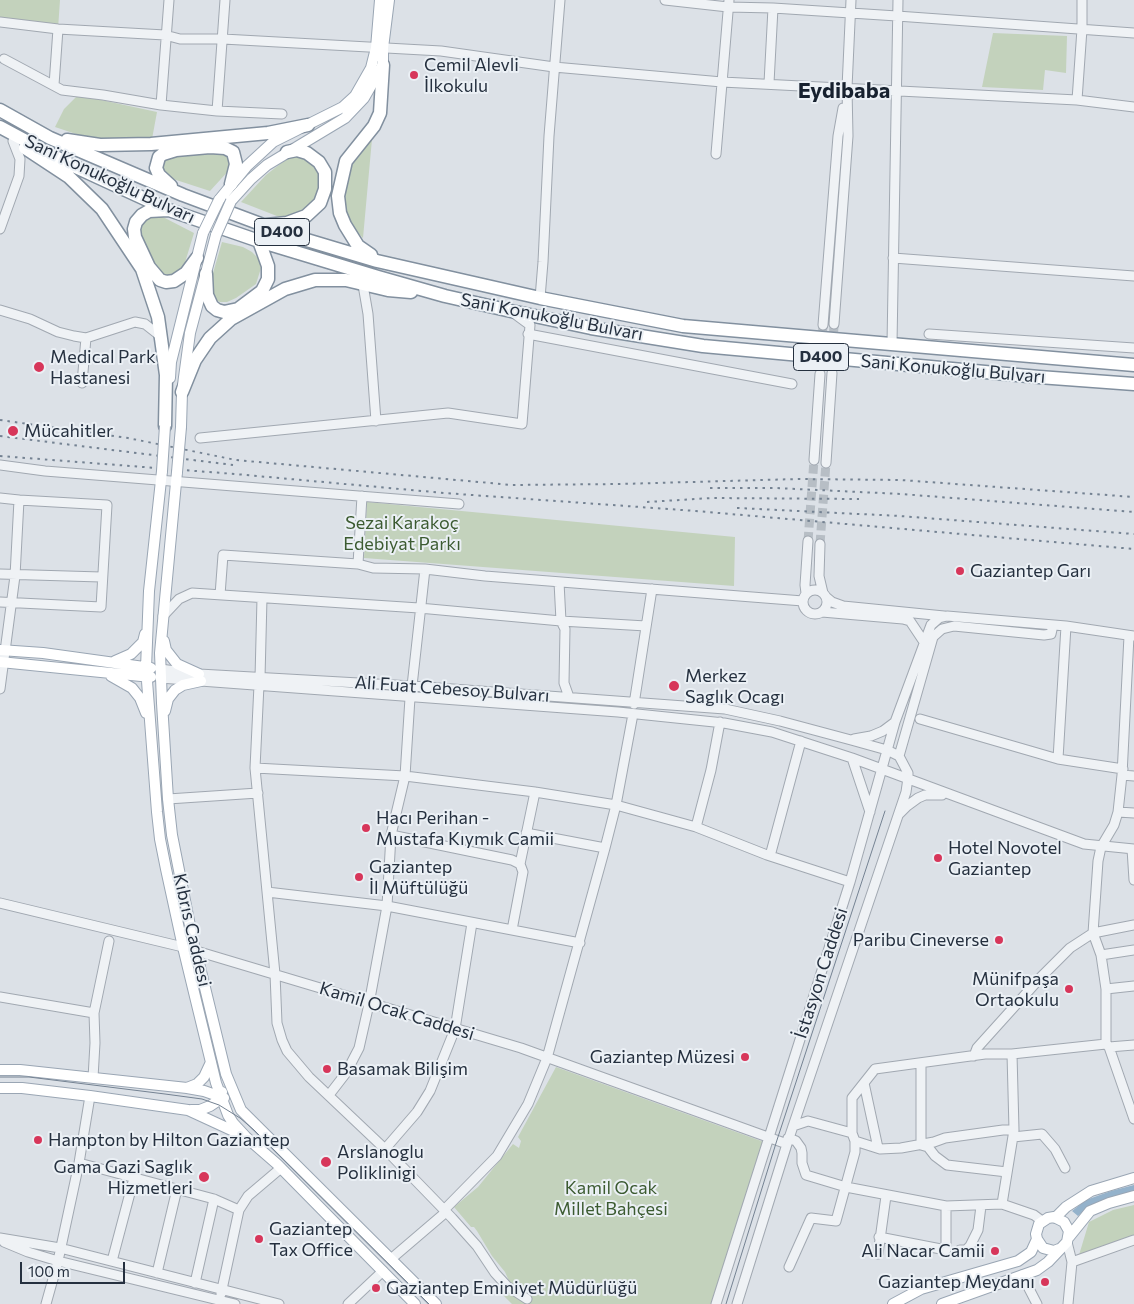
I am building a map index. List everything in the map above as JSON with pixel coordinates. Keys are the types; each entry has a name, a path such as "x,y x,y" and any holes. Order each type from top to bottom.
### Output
{"highway":[{"path":"379,261 358,246 340,213 338,196 346,161 374,126 380,113 383,65"},
{"name":"Sani Konukoğlu Bulvarı","path":"0,110 50,138 183,195 290,235 379,261 540,298 683,326 1134,365"},
{"path":"50,138 100,145 151,144 268,133 308,125"},
{"path":"0,128 13,141 69,177 102,209 142,269 158,318 166,375 165,426"},
{"name":"Sani Konukoğlu Bulvarı","path":"0,128 169,210 259,242 445,296 511,311 591,328 703,346 1039,378 1134,384"},
{"path":"183,195 159,175 156,162 162,154 176,150 210,147 229,149 233,152 236,164 231,184"},
{"path":"263,225 287,223 299,219 316,208 323,197 326,177 319,162 307,153 297,150 287,152"},
{"path":"169,210 149,212 142,215 136,222 134,229 135,237 149,267 160,280 166,282 174,281 186,273 197,258"},
{"path":"206,274 207,295 212,306 224,312 238,309 262,291 268,279 268,266 259,242"},
{"path":"182,392 195,360 210,338 231,318 285,289 314,280 346,280 388,290 445,296"}],"main road":[{"path":"380,0 379,48 383,65"},
{"path":"389,0 379,48 371,68 355,96 343,107 273,142 258,154 219,200 203,232 171,362 147,628 146,672 160,839 183,947 220,1095 228,1115 246,1137 281,1168 415,1304"},
{"name":"Kıbrıs Caddesi","path":"383,65 364,98 345,118 287,152 267,165 251,179 232,201 216,235 190,333 182,392 181,427 161,631 160,674 172,835 195,951 226,1074 241,1110 436,1304"},
{"path":"113,662 125,658 138,648 143,642 147,628"},
{"path":"161,631 170,657 177,664 200,678"},
{"name":"Ali Fuat Cebesoy Bulvarı","path":"2,650 113,662 146,672 160,674"},
{"path":"1,662 104,673 146,672"},
{"path":"104,673 132,688 140,698 151,725"},
{"path":"163,724 168,699 175,690 200,678"},
{"path":"187,1088 197,1084 204,1077 209,1069 211,1060"},
{"path":"0,1070 20,1070 187,1088 220,1095 241,1110"},
{"path":"0,1088 22,1088 200,1110 219,1100 226,1074"},
{"path":"188,1110 246,1137"},
{"path":"1055,1218 1066,1207 1091,1191 1134,1178"},
{"path":"942,1304 963,1301 1036,1270 1048,1262 1090,1211 1134,1196"},
{"path":"893,1304 921,1289 1018,1261 1031,1252 1036,1239 1037,1228 1042,1221 1048,1218 1055,1218 1064,1222 1067,1226 1068,1239"},
{"path":"1036,1239 1043,1248 1054,1251 1059,1249"}],"street":[{"path":"161,105 169,0"},
{"path":"217,111 225,0"},
{"path":"540,298 548,136 560,0"},
{"path":"665,0 775,5 851,13 1134,33"},
{"path":"834,324 847,146 847,88 851,0"},
{"path":"892,344 898,0"},
{"path":"1077,100 1082,0"},
{"path":"716,154 728,3"},
{"path":"770,83 775,5"},
{"path":"0,22 58,29 165,36 180,39 223,39 441,51 554,66 722,82 1077,100 1134,106"},
{"path":"54,85 58,29"},
{"path":"4,59 62,90 161,105 217,111 282,114"},
{"path":"823,325 838,136 847,88"},
{"path":"0,229 19,176 20,159 13,141"},
{"path":"893,258 1134,276"},
{"path":"363,285 368,314 376,421"},
{"path":"0,310 58,332 86,338 135,322 146,324 159,335"},
{"path":"200,438 448,413 522,424 530,325 511,311"},
{"path":"528,334 792,384"},
{"path":"929,334 1134,348"},
{"path":"82,383 86,338"},
{"path":"826,462 832,373"},
{"path":"814,460 820,374"},
{"path":"0,465 44,471 176,476 362,496 459,504"},
{"path":"358,564 362,496"},
{"path":"0,498 107,505 101,577 101,607 0,602"},
{"path":"0,689 2,650 15,576 19,500"},
{"path":"808,541 804,608 810,613 818,614 822,612 903,619 910,622 924,642"},
{"path":"820,544 819,576 827,605 822,612"},
{"path":"220,595 222,554 358,564 373,568 425,569 484,576 652,589 805,597 814,590 825,595 832,602 851,607 1066,626 1131,636 1123,772 1118,812 1114,825 1101,847 1098,861 1093,934 1101,955 1106,989 1107,1046 1134,1119"},
{"path":"412,686 425,569"},
{"path":"0,574 15,576 101,577"},
{"path":"559,582 561,621 565,629 564,683 569,697"},
{"path":"634,704 652,589"},
{"path":"163,616 179,599 192,593 420,608 561,621 646,626"},
{"path":"262,598 256,768 275,974 277,1024 287,1052 309,1077 385,1149 445,1211 477,1246 495,1273 507,1286 527,1299"},
{"name":"İstasyon Caddesi","path":"716,1304 850,882 895,722 931,625 939,618 947,616"},
{"path":"908,778 906,766 899,756 933,637 942,629 954,626 1044,635 1050,634 1053,625"},
{"path":"1058,760 1066,626"},
{"name":"Ali Fuat Cebesoy Bulvarı","path":"160,674 260,682 412,686 569,697 634,704 725,709 851,740 887,750 899,756"},
{"path":"260,682 410,698 720,722 772,732 908,778 1084,844 1133,849 1134,880"},
{"path":"329,1095 346,1072 359,1048 369,1004 387,906 391,835 405,776 410,698"},
{"path":"391,1259 445,1211 497,1156 528,1104 547,1058 606,848 633,714"},
{"path":"920,719 1058,760 1123,772 1134,776"},
{"path":"696,827 711,770 720,722"},
{"path":"851,740 872,736 895,722"},
{"path":"770,856 801,741"},
{"path":"1124,757 1134,757"},
{"path":"852,758 870,812"},
{"path":"256,768 405,776 535,792 616,805 696,827 770,856 850,882"},
{"name":"İstasyon Caddesi","path":"737,1304 788,1141 906,792 908,778"},
{"path":"512,930 522,872 520,864 535,792"},
{"path":"168,799 258,793"},
{"path":"897,816 912,802 925,796 937,794 953,796"},
{"path":"1118,812 1134,813"},
{"path":"526,833 606,848"},
{"path":"391,835 512,860 520,864"},
{"path":"267,892 387,906 580,944"},
{"name":"Kamil Ocak Caddesi","path":"0,904 183,947 275,974 547,1058 768,1138 788,1141"},
{"path":"385,1149 417,1112 430,1091 455,1029 472,923"},
{"path":"974,1056 977,1048 1070,948 1093,934 1134,925"},
{"path":"93,1078 94,1012 109,941"},
{"path":"1101,955 1134,950"},
{"path":"1106,989 1134,986"},
{"path":"0,997 94,1012"},
{"path":"789,1267 811,1218 836,1221 855,1152 852,1098 876,1069 974,1056 1107,1046 1134,1046"},
{"path":"1002,1204 1013,1133 1012,1054"},
{"path":"921,1063 921,1145"},
{"path":"864,1084 878,1148"},
{"path":"46,1304 58,1261 79,1163 90,1096"},
{"path":"793,1126 808,1121 878,1148 901,1148 921,1145 945,1138 1003,1130 1013,1133 1042,1134 1055,1149 1065,1168"},
{"path":"788,1141 796,1141 801,1148 802,1163 806,1175 886,1196 946,1206 1002,1204 1042,1221"},
{"path":"921,1145 928,1147 935,1156 947,1165 1007,1172"},
{"path":"79,1163 214,1199 239,1210"},
{"path":"219,1302 239,1210 248,1196 281,1168"},
{"path":"112,1261 134,1178"},
{"path":"157,1273 177,1189"},
{"path":"878,1254 886,1196"},
{"path":"195,1283 214,1199"},
{"path":"879,1237 946,1250 946,1206"},
{"path":"960,1250 966,1250 970,1246 978,1230 981,1206"},
{"path":"0,1238 60,1248 279,1304"},
{"path":"0,1238 7,1244 58,1261 219,1302 235,1304"},
{"path":"1068,1239 1072,1262 1068,1304"},
{"path":"1072,1262 1134,1240"},
{"path":"348,1304 383,1271"},
{"path":"1022,1275 1037,1304"}],"green space":[{"path":"0,0 60,0 58,29 0,22"},
{"path":"993,33 1067,36 1066,73 1045,70 1043,90 982,87"},
{"path":"78,95 157,112 152,139 85,137 55,127 64,109"},
{"path":"372,139 363,238 352,227 345,209 344,192 346,178 354,162"},
{"path":"225,153 232,160 231,168 210,191 170,178 163,168 163,161 166,158 178,155"},
{"path":"298,156 311,163 318,173 321,182 314,203 294,217 282,218 241,202 266,175 289,157"},
{"path":"150,216 161,216 194,233 183,269 170,277 156,271 138,234 139,226"},
{"path":"222,242 243,247 252,252 259,259 261,268 256,284 227,302 220,302 214,299 211,291 211,280"},
{"name":"Sezai Karakoç Edebiyat Parkı","path":"367,502 735,537 734,586 364,558"},
{"name":"Kamil Ocak Millet Bahçesi","path":"556,1067 764,1142 714,1304 512,1304 500,1292 503,1289 501,1286 504,1282 509,1281 505,1272 492,1256 474,1227 471,1227 454,1207 478,1187 513,1144 519,1148 521,1141 518,1137"},
{"path":"1134,1205 1134,1238 1079,1255 1089,1222 1113,1210"}],"water":[{"path":"1134,1185 1134,1191 1106,1199 1088,1207 1078,1216 1072,1211 1086,1200"}],"tunnel":[{"path":"832,373 834,324"},
{"path":"820,374 823,325"},
{"path":"808,541 814,460"},
{"path":"820,544 826,463"}],"tram line":[{"path":"726,1304 777,1140 885,811"},
{"path":"0,1077 29,1077 165,1094 202,1099 219,1105 240,1118 254,1130 429,1304"}],"railway":[{"path":"0,420 128,438 236,460 512,485 798,479 901,480 1134,497"},
{"path":"0,436 233,465"},
{"path":"0,456 235,474 444,493 696,511 1134,549"},
{"path":"710,488 776,488 901,494 1134,512"},
{"path":"647,502 712,498 859,499"},
{"path":"737,508 900,516 1134,534"}],"place":[{"name":"Cemil Alevli İlkokulu","path":"414,75"},
{"name":"Medical Park Hastanesi","path":"39,367"},
{"name":"Mücahitler","path":"13,431"},
{"name":"Gaziantep Garı","path":"960,571"},
{"name":"Merkez Saglık Ocagı","path":"674,686"},
{"name":"Hacı Perihan - Mustafa Kıymık Camii","path":"366,828"},
{"name":"Hotel Novotel Gaziantep","path":"938,858"},
{"name":"Gaziantep İl Müftülüğü","path":"359,877"},
{"name":"Paribu Cineverse","path":"999,940"},
{"name":"Münifpaşa Ortaokulu","path":"1069,989"},
{"name":"Gaziantep Müzesi","path":"745,1057"},
{"name":"Basamak Bilişim","path":"327,1069"},
{"name":"Hampton by Hilton Gaziantep","path":"38,1140"},
{"name":"Arslanoglu Poliklinigi","path":"326,1162"},
{"name":"Gama Gazi Saglık Hizmetleri","path":"204,1177"},
{"name":"Gaziantep Tax Office","path":"259,1239"},
{"name":"Ali Nacar Camii","path":"995,1251"},
{"name":"Gaziantep Meydanı","path":"1045,1282"},
{"name":"Gaziantep Eminiyet Müdürlüğü","path":"376,1288"}],"district":[{"name":"Eydibaba","path":"844,91"}]}
